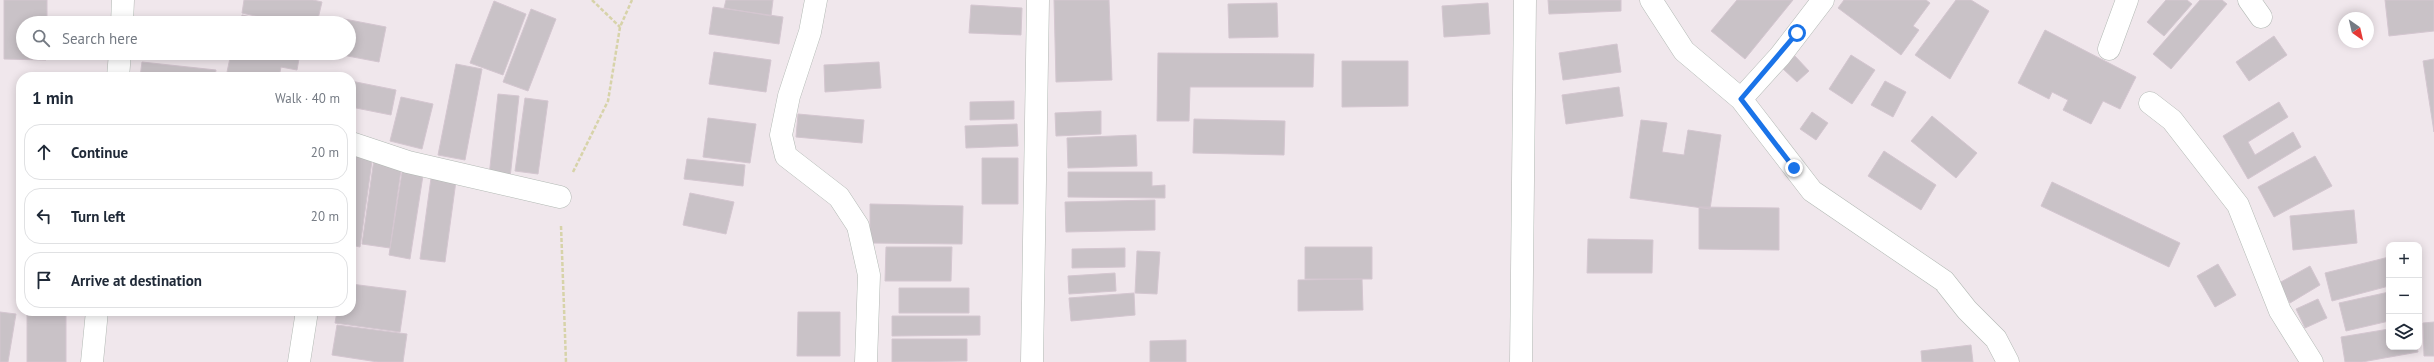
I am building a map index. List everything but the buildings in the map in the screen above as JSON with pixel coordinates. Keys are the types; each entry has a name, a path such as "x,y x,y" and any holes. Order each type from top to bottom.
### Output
{"street":[{"path":"122,16 123,0"},
{"path":"816,0 810,32 789,96 781,135 786,156 839,197 858,226 869,275 866,362"},
{"path":"1032,362 1038,0"},
{"path":"1521,362 1525,0"},
{"path":"1651,0 1684,51 1741,99 1812,191 1944,281 1967,310 1996,339 2008,362"},
{"path":"1741,99 1780,56 1822,0"},
{"path":"2109,49 2127,0"},
{"path":"118,72 119,60"},
{"path":"2150,103 2172,120 2238,205 2280,311 2312,362"},
{"path":"356,145 408,162 560,197"},
{"path":"92,362 97,316"},
{"path":"299,362 306,316"}],"path":[{"path":"592,0 620,27"}],"route":[{"path":"1794,168 1741,99 1780,56 1797,33"}]}
